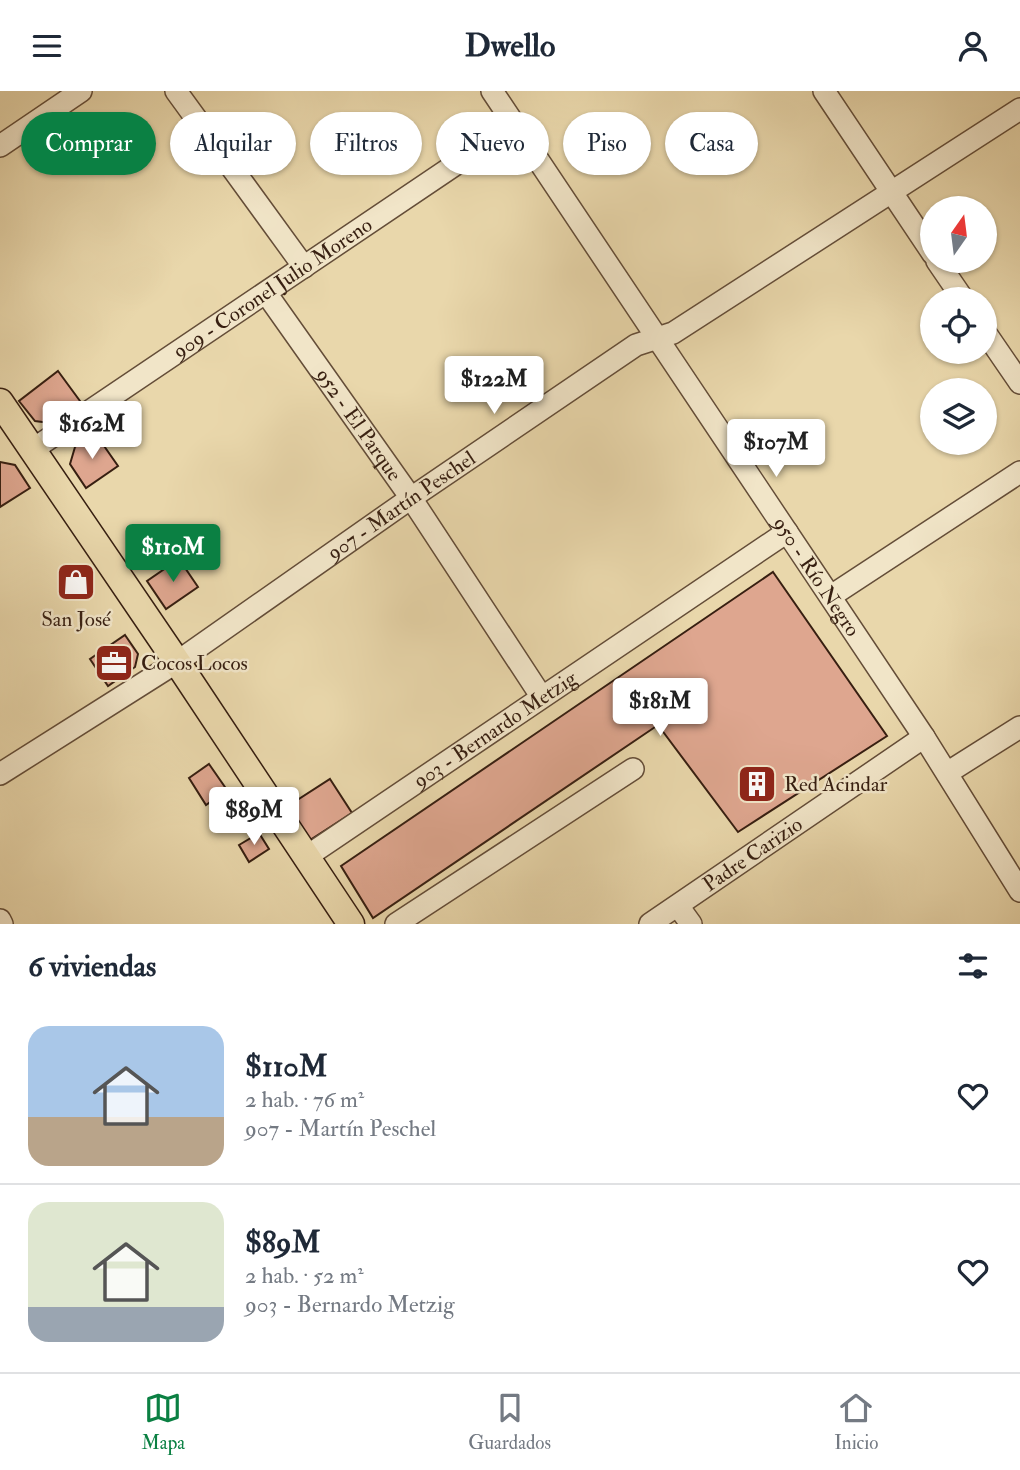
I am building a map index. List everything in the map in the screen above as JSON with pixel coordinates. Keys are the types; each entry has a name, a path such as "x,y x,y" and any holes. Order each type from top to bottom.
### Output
{"main road":[{"path":"4,415 32,450 177,662 351,924"}],"street":[{"path":"0,146 81,91"},
{"path":"176,91 304,267"},
{"name":"950 - Río Negro","path":"492,91 506,112"},
{"path":"824,91 920,235"},
{"name":"907 - Martín Peschel","path":"0,774 177,662 636,345 673,333 1020,109"},
{"name":"909 - Coronel Julio Moreno","path":"32,450 440,175"},
{"name":"950 - Río Negro","path":"547,175 831,596 924,737 1020,891"},
{"name":"952 - El Parque","path":"266,293 411,498 541,696"},
{"path":"997,349 1020,383"},
{"path":"831,596 1020,472"},
{"name":"903 - Bernardo Metzig","path":"306,857 541,696 787,533"},
{"path":"947,773 1020,727"},
{"name":"Padre Carizio","path":"650,924 924,737"},
{"path":"396,924 633,769"},
{"path":"678,906 691,924"}],"building":[{"path":"58,371 80,401 50,423 35,421 19,401"},
{"path":"95,433 118,466 86,488 70,464 75,447"},
{"path":"0,462 15,465 30,488 0,507"},
{"path":"179,559 198,587 166,609 147,581"},
{"name":"San José","path":"78,566 92,588 74,599 60,577"},
{"name":"Red Acindar","path":"773,572 887,736 738,832 658,725 373,918 341,866"},
{"name":"Cocos Locos","path":"125,635 138,654 135,667 108,686 90,659"},
{"path":"209,764 227,790 206,805 189,778"},
{"path":"330,779 352,813 310,840 288,806"},
{"path":"259,833 269,849 249,862 239,845"}],"place":[{"name":"San José","path":"76,582"},
{"name":"Cocos Locos","path":"114,663"},
{"name":"Red Acindar","path":"757,784"}]}
